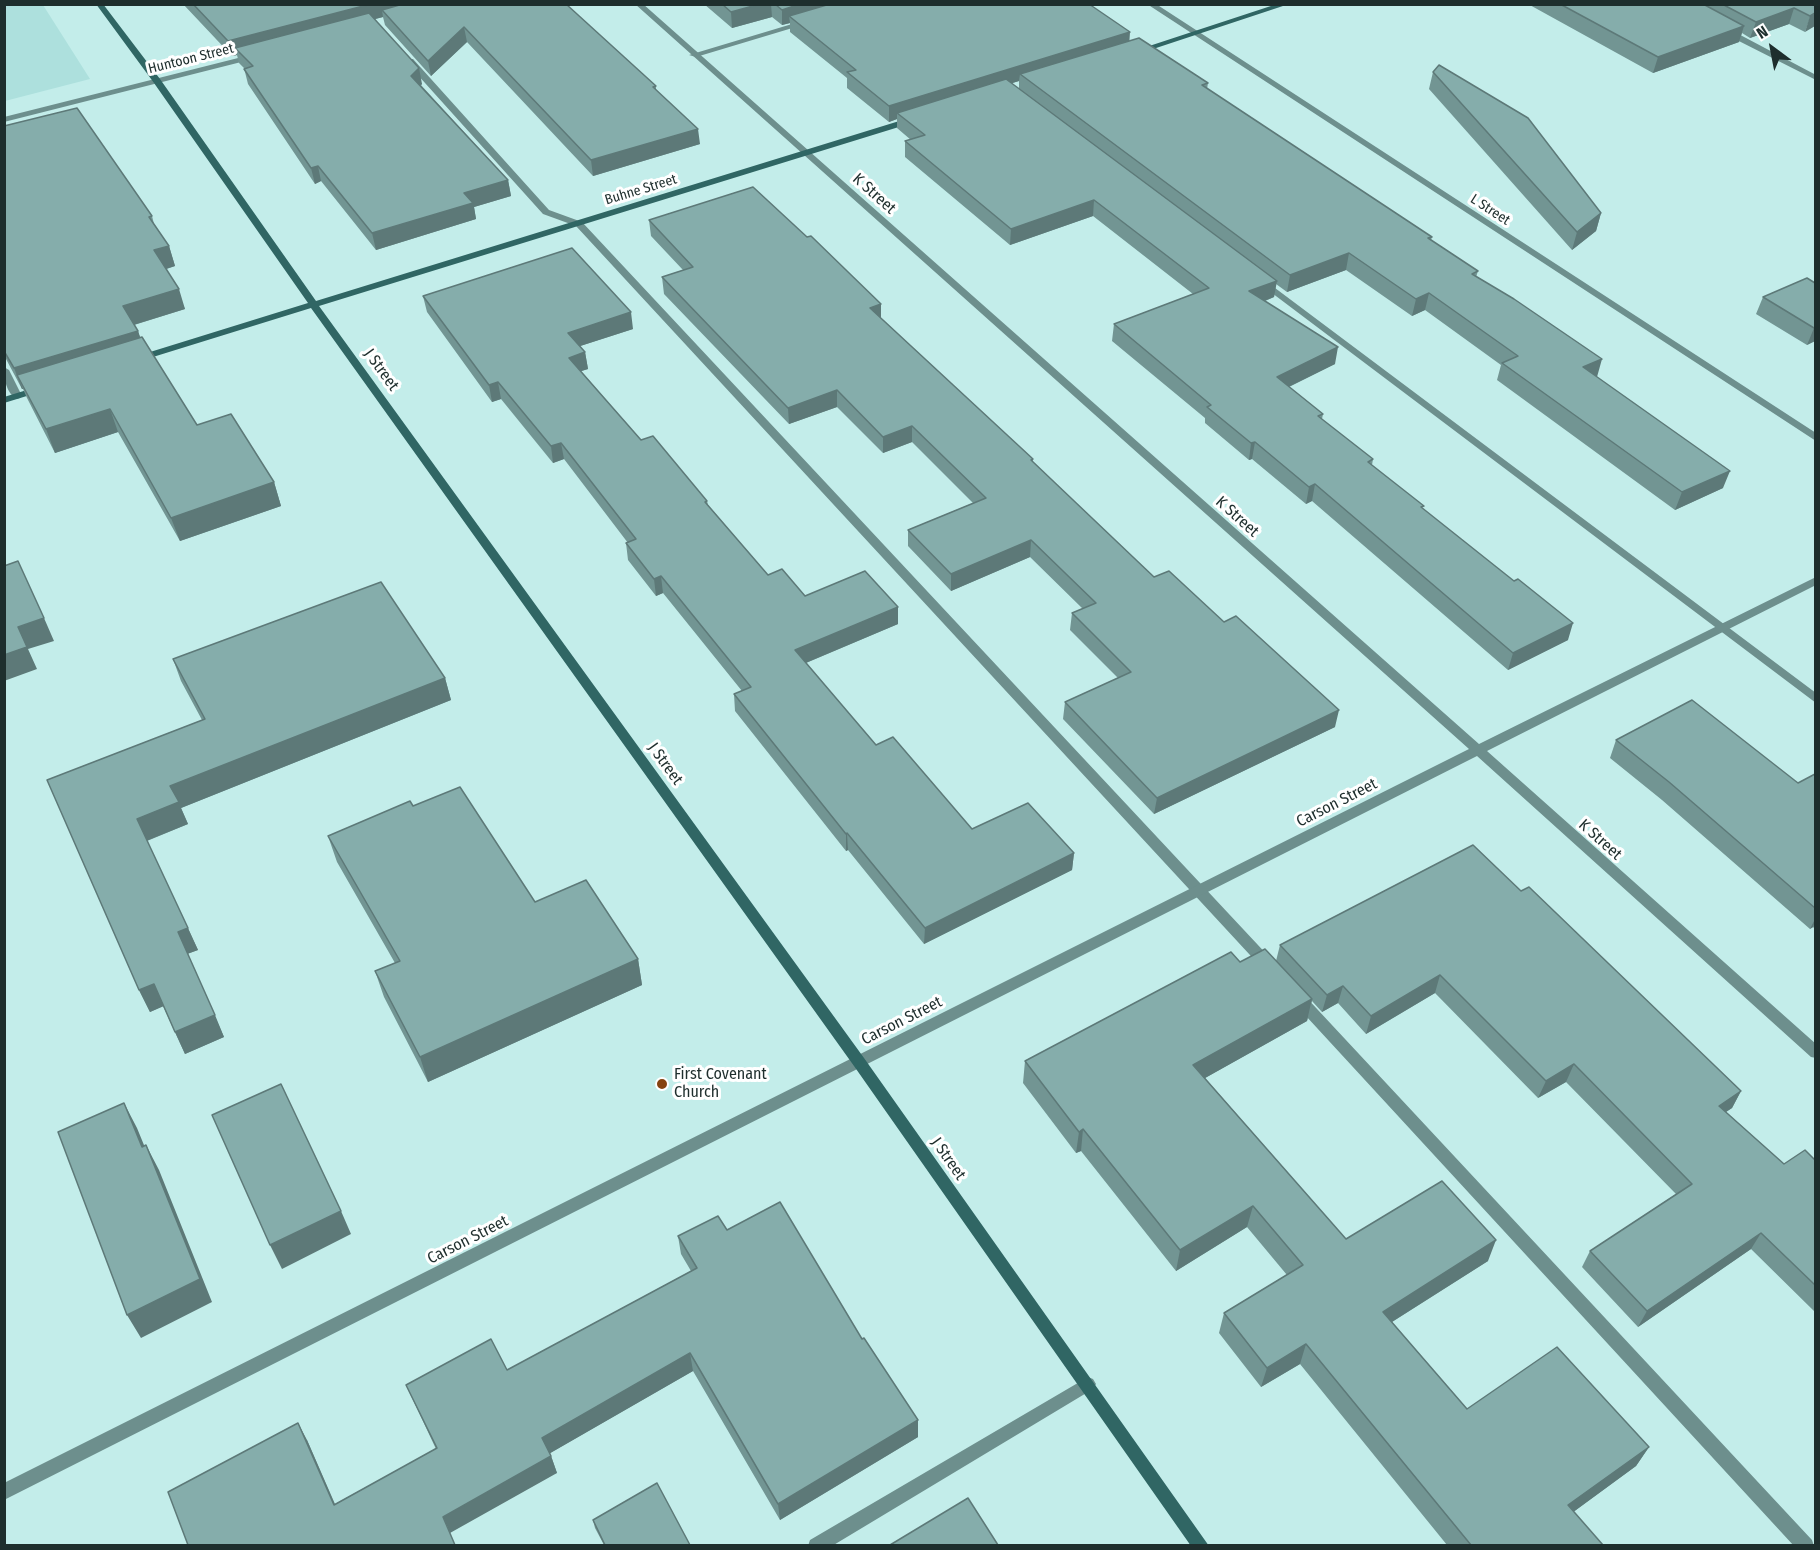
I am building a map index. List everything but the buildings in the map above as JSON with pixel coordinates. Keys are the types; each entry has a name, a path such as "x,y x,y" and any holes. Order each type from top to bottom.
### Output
{"street":[{"name":"J Street","path":"99,4 157,81 314,304 859,1062 1201,1545"},
{"name":"K Street","path":"638,4 1478,750 1815,1053"},
{"name":"L Street","path":"1150,4 1815,438"},
{"path":"1128,53 1286,4"},
{"path":"693,55 817,20"},
{"path":"1715,26 1815,78"},
{"path":"400,50 546,212 579,224 1806,1545"},
{"name":"Huntoon Street","path":"4,120 264,54"},
{"name":"Buhne Street","path":"131,361 918,118"},
{"path":"1256,276 1815,699"},
{"path":"4,370 17,396"},
{"path":"4,400 51,385"},
{"name":"Carson Street","path":"4,1492 1815,580"},
{"path":"816,1545 1088,1384"}],"shaded area":[{"path":"5,4 43,5 90,79 5,101"}],"place":[{"name":"First Covenant Church","path":"662,1084"}]}
